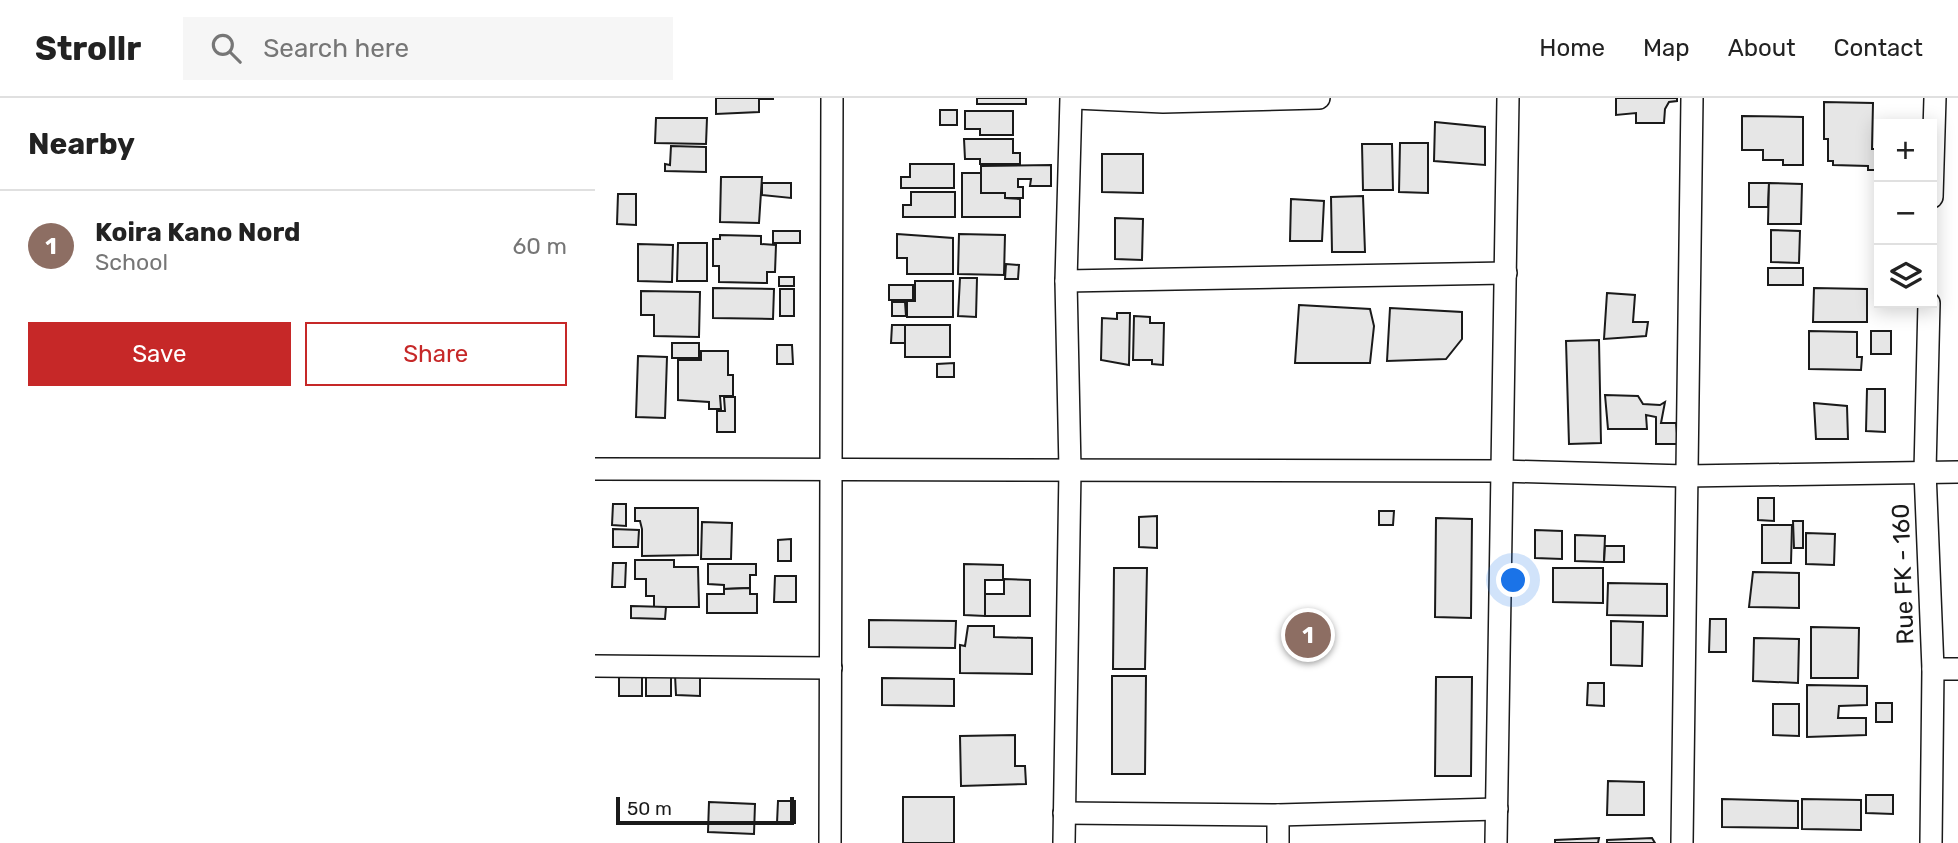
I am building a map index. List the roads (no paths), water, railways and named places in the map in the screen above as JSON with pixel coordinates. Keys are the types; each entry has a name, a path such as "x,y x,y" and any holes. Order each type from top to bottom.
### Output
{"street":[{"path":"830,843 832,98"},
{"path":"1064,843 1070,470 1066,281 1073,98 1163,102 1319,98"},
{"path":"1496,843 1508,98"},
{"path":"1682,843 1692,98"},
{"path":"1932,182 1935,98"},
{"path":"1066,281 1506,273"},
{"name":"Rue FK - 160","path":"1929,308 1926,471 1933,669 1931,843"},
{"path":"595,469 1502,471 1686,475 1958,472"},
{"path":"595,666 831,668"},
{"path":"1933,669 1958,669"},
{"path":"1064,813 1279,815 1497,809"},
{"path":"1278,843 1279,815"}],"place":[{"name":"Koira Kano Nord","path":"1308,635"}]}
